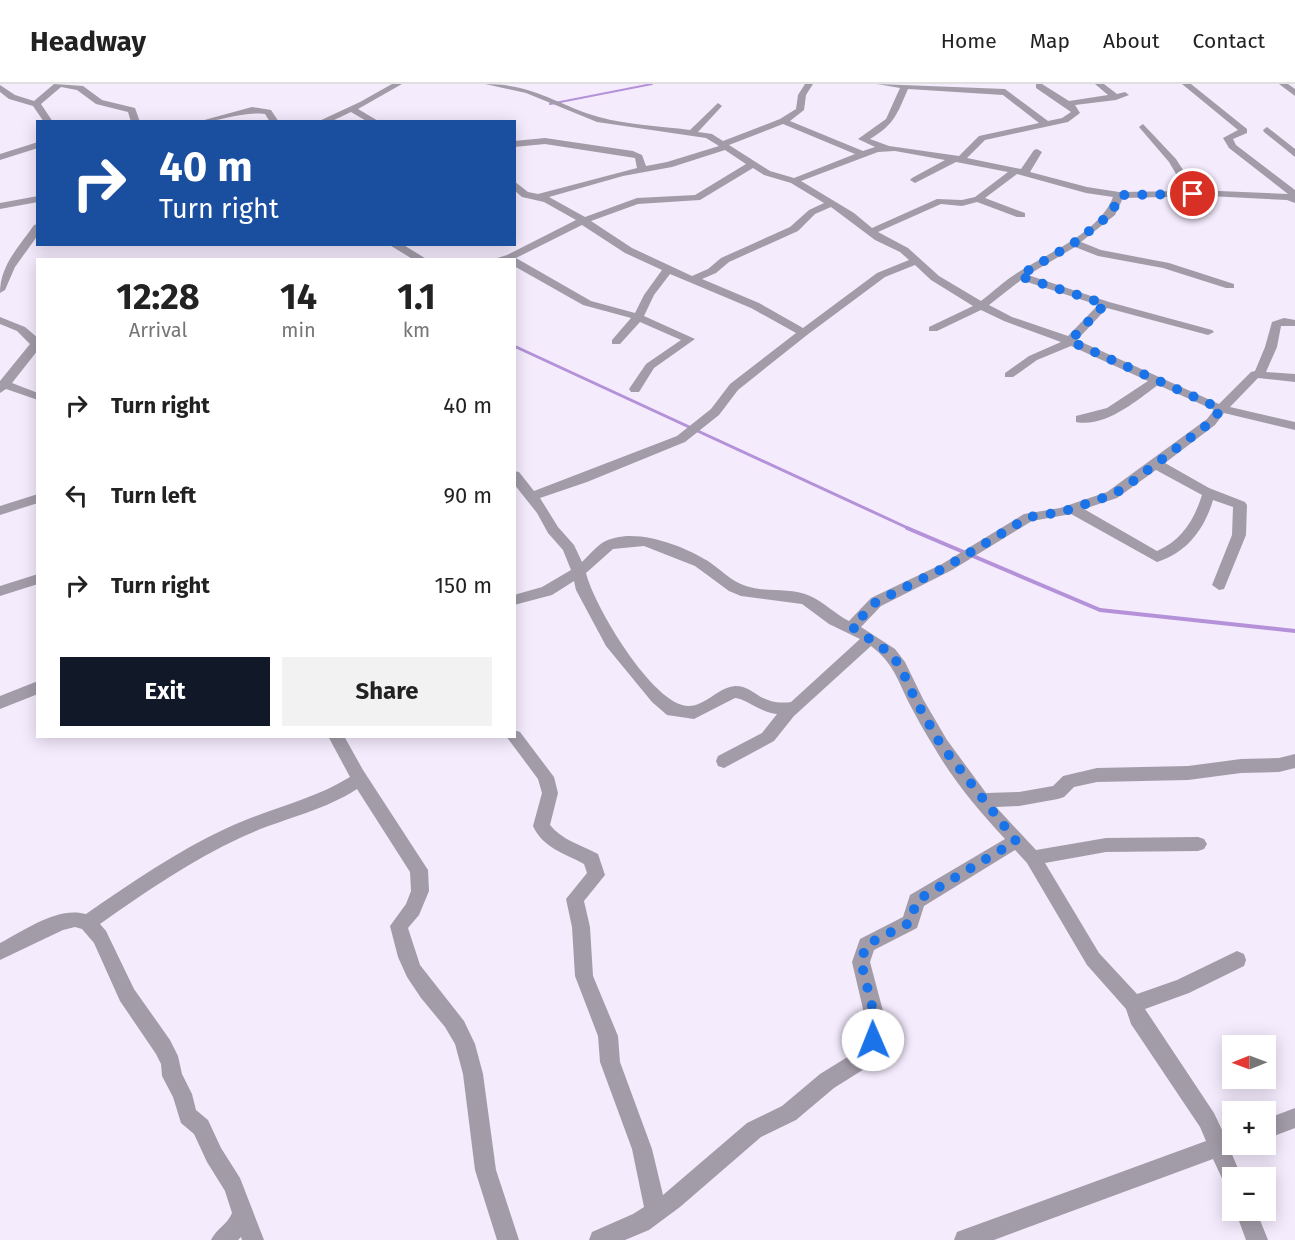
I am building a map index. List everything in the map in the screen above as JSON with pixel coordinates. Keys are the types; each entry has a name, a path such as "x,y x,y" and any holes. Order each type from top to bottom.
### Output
{"street":[{"path":"36,104 59,84 80,88 99,102 132,110 135,120"},
{"path":"326,120 398,84"},
{"path":"489,84 528,91 597,119 709,136 767,173 794,181 873,231 917,261 935,278 981,306 1008,319 1070,341 1221,409 1295,426"},
{"path":"520,196 542,196 622,173 669,165 724,146 783,121 800,110 802,95 808,84"},
{"path":"881,84 957,91 1005,92 1046,124"},
{"path":"1068,104 1120,96 1100,84"},
{"path":"1186,84 1244,130 1228,138 1232,146 1293,197"},
{"path":"1283,84 1295,93"},
{"path":"906,85 895,112 885,126 863,140 885,148 959,159 1020,172 1067,186 1119,195 1193,194 1293,197"},
{"path":"528,91 541,86"},
{"path":"915,180 959,159 982,138 1073,117 1076,113 1068,104 1039,86"},
{"path":"0,88 12,97 36,104 48,120"},
{"path":"693,132 718,106"},
{"path":"351,109 372,120"},
{"path":"210,120 252,110 268,112 274,120"},
{"path":"783,121 862,154"},
{"path":"1143,127 1173,161 1193,194"},
{"path":"1267,130 1294,152"},
{"path":"516,144 545,141 633,154 639,157 640,165 644,169"},
{"path":"0,157 36,146"},
{"path":"794,181 862,154 885,148"},
{"path":"873,231 940,201 962,203 978,199 1020,172 1037,152"},
{"path":"514,258 543,238 637,201 697,198 752,165"},
{"path":"933,329 981,306 1019,276 1074,243 1112,213 1119,195"},
{"path":"542,196 550,199 607,238 667,271 755,304 803,333"},
{"path":"0,206 36,199"},
{"path":"978,199 1021,215"},
{"path":"691,280 712,271 725,260 794,229 812,212 830,204"},
{"path":"0,290 5,268 36,229"},
{"path":"1074,243 1098,253 1165,265 1230,286"},
{"path":"397,246 419,258"},
{"path":"516,261 587,303 638,317 689,339 650,366 635,389"},
{"path":"532,496 582,479 681,439 715,412 734,387 833,309 872,284 881,275 917,261"},
{"path":"616,342 638,317 649,295 667,271"},
{"path":"1019,276 1105,304 1208,332"},
{"path":"1009,375 1033,358 1060,348 1070,341 1105,304"},
{"path":"0,320 21,329 36,345 2,386 36,396"},
{"path":"1260,373 1271,347 1276,324 1284,321 1295,323"},
{"path":"852,627 876,602 946,567 1029,517 1072,508 1112,495 1138,479 1211,422 1251,377 1260,373 1295,378"},
{"path":"1080,418 1098,418 1113,411 1156,380"},
{"path":"1156,464 1209,494 1240,505 1239,534 1219,585"},
{"path":"516,477 532,496 552,531 569,548 579,572 583,590 611,642 657,698 673,711 694,713 733,692 745,693 756,703 776,710 795,708"},
{"path":"1072,508 1157,557 1172,551 1184,542 1203,512 1209,494"},
{"path":"0,510 36,499"},
{"path":"516,599 547,591 579,572 608,546 630,541 655,543 700,563 734,587 746,592 794,596 807,600 834,620 852,627 890,653 900,666 916,701 941,745 982,800 1033,858 1093,959 1134,1004 1138,1018 1207,1120 1222,1138"},
{"path":"0,591 36,580"},
{"path":"724,761 768,737 788,712 795,708 813,687 851,657 870,638"},
{"path":"0,703 36,688"},
{"path":"337,738 360,779 419,870 420,891 413,909 399,926 406,960 421,985 448,1016 465,1041 475,1080 478,1125 488,1185 508,1240"},
{"path":"516,738 546,777 550,793 541,826 547,836 566,849 579,851 592,859 596,875 575,899 581,927 580,947 584,976 608,1036 610,1062 642,1149 656,1212"},
{"path":"982,800 1019,799 1058,792 1069,781 1098,775 1188,773 1241,766 1279,765 1295,761"},
{"path":"88,923 146,882 234,832 312,806 360,779"},
{"path":"600,1240 641,1222 674,1200 754,1130 789,1113 827,1081 870,1054 877,1026 861,962 866,945 911,922 916,901 1016,841"},
{"path":"1033,858 1106,845 1198,844"},
{"path":"0,952 60,922 75,919 88,923 100,937 128,995 163,1047 171,1063 172,1076 182,1094 188,1116 201,1127 214,1155 233,1185 253,1240"},
{"path":"1134,1004 1182,987 1237,960"},
{"path":"1276,1125 1295,1118"},
{"path":"965,1240 1222,1145"},
{"path":"222,1240 238,1226 243,1213"},
{"path":"1249,1221 1257,1240"}],"waterway":[{"path":"550,104 652,84"},
{"path":"516,347 910,529"},
{"path":"907,528 1100,610 1295,631"}],"route":[{"path":"873,1040 877,1026 861,962 866,945 911,922 916,901 1016,841 993,815 941,745 916,701 900,666 890,653 852,627 876,602 946,567 1029,517 1062,512 1112,495 1138,479 1153,465 1165,459 1211,422 1221,409 1070,341 1105,304 1019,276 1074,243 1112,213 1119,195 1193,194"}]}
